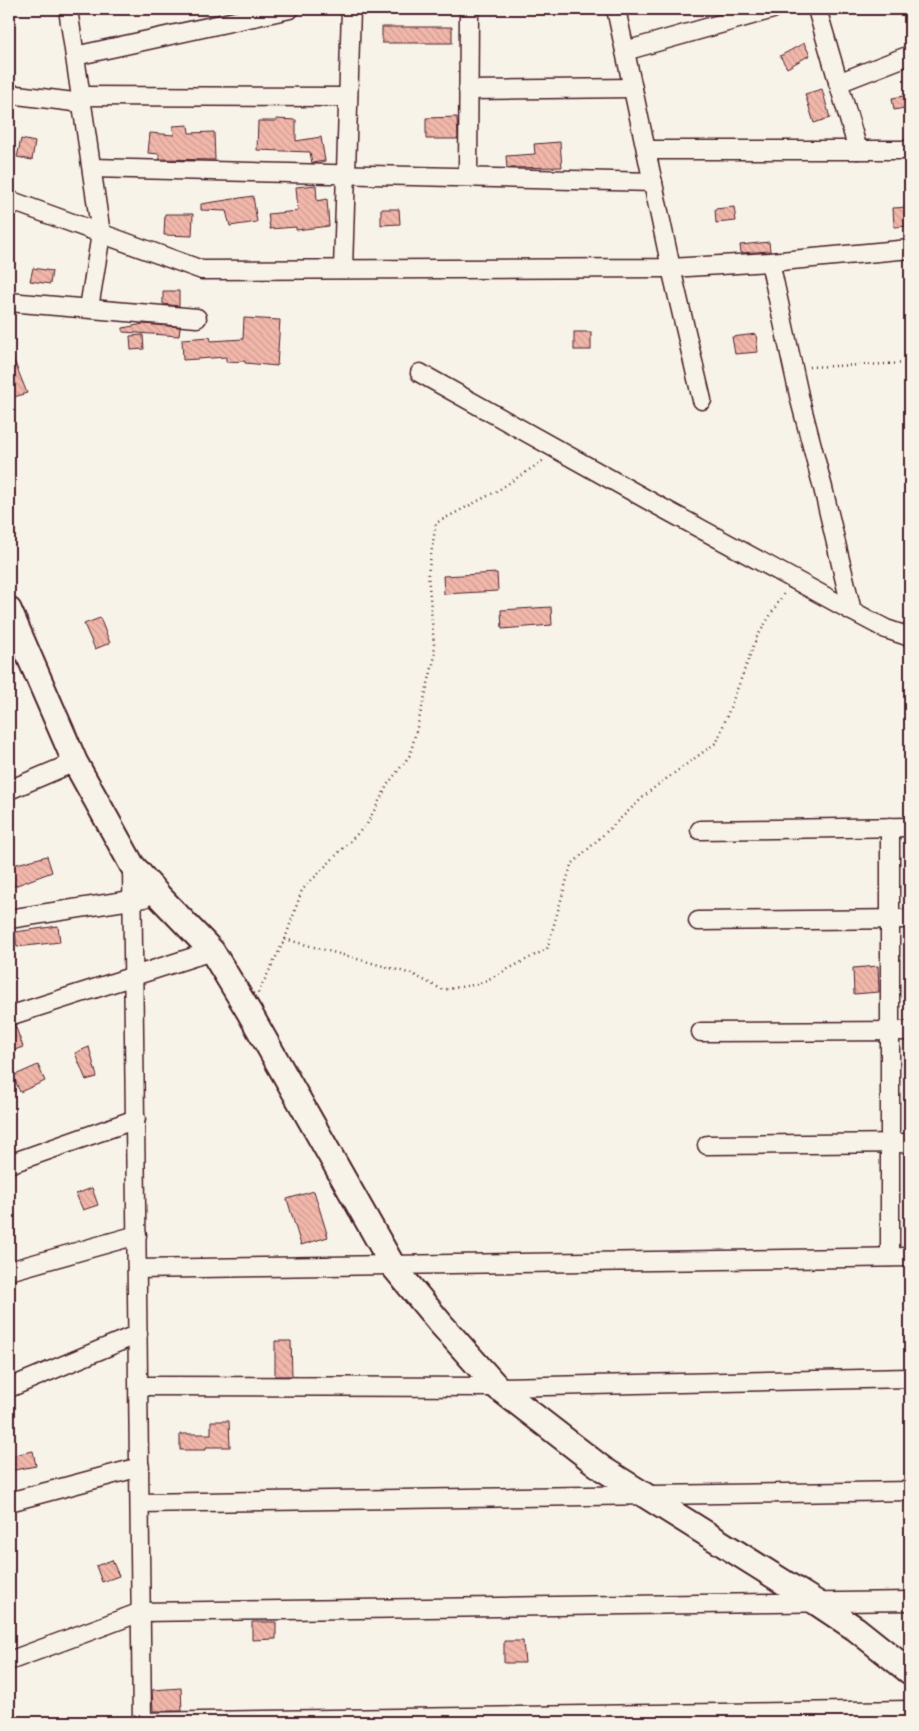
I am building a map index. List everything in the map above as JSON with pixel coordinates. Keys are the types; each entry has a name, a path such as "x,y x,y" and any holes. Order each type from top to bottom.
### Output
{"street":[{"path":"68,9 101,234 89,308"},
{"path":"75,56 290,9"},
{"path":"343,269 351,9"},
{"path":"468,177 469,9"},
{"path":"616,9 702,400"},
{"path":"625,51 773,9"},
{"path":"817,9 858,150"},
{"path":"838,83 910,55"},
{"path":"468,90 633,88"},
{"path":"9,94 81,99 348,97"},
{"path":"646,150 910,150"},
{"path":"92,168 653,182"},
{"path":"9,200 202,270 672,268 770,262 910,249"},
{"path":"770,262 793,367 852,611"},
{"path":"9,302 198,318"},
{"path":"420,373 852,611 886,629 910,637"},
{"path":"9,610 74,762 132,865 212,951 249,1012 393,1266 497,1387 603,1469 856,1629 910,1672"},
{"path":"9,790 74,762"},
{"path":"890,827 890,1257"},
{"path":"700,830 910,827"},
{"path":"132,865 142,1722 708,1718 910,1710"},
{"path":"9,919 159,896"},
{"path":"698,921 910,919"},
{"path":"9,1016 212,951"},
{"path":"701,1032 910,1031"},
{"path":"9,1164 136,1119"},
{"path":"706,1145 910,1143"},
{"path":"9,1271 137,1235"},
{"path":"137,1269 910,1256"},
{"path":"9,1388 138,1334"},
{"path":"138,1386 497,1387 910,1378"},
{"path":"9,1502 140,1467"},
{"path":"140,1503 910,1491"},
{"path":"9,1661 141,1612 910,1601"}],"path":[{"path":"793,367 910,363"},
{"path":"249,1012 284,939 302,890 367,824 388,784 410,755 436,656 428,574 436,523 497,491 558,450"},
{"path":"284,939 412,974 443,990 479,984 547,949 572,865 651,790 717,742 757,637 793,579"}],"building":[{"path":"382,27 452,27 452,43 382,43"},
{"path":"804,43 810,55 787,68 780,56"},
{"path":"822,89 830,118 814,123 805,94"},
{"path":"910,95 910,107 894,110 892,98"},
{"path":"457,117 458,139 426,139 426,118"},
{"path":"276,119 296,120 296,141 321,137 325,161 312,163 310,152 257,150 258,121 276,121"},
{"path":"188,125 189,133 214,132 215,160 159,159 159,154 148,153 150,133 174,135 173,126"},
{"path":"21,139 35,142 32,160 17,157"},
{"path":"560,142 562,167 507,168 506,156 535,154 534,144"},
{"path":"316,185 317,201 327,199 329,226 296,230 296,227 270,229 268,214 298,211 296,187"},
{"path":"253,196 257,222 230,226 226,211 201,210 201,204"},
{"path":"734,207 736,221 716,223 715,209"},
{"path":"910,207 910,226 894,227 893,208"},
{"path":"381,209 399,209 400,224 381,225"},
{"path":"165,214 193,214 192,236 164,235"},
{"path":"769,242 770,251 741,253 740,245"},
{"path":"33,268 52,271 50,284 30,281"},
{"path":"163,291 179,291 179,306 163,304"},
{"path":"244,318 280,320 277,366 245,363 245,361 226,362 226,357 183,360 182,339 210,337 211,341 243,339"},
{"path":"143,324 180,327 179,336 123,332 123,328"},
{"path":"574,332 591,332 591,350 574,350"},
{"path":"756,334 758,352 735,354 732,337"},
{"path":"143,335 144,349 131,350 130,336"},
{"path":"9,348 27,393 14,397 9,382"},
{"path":"497,573 498,591 444,594 443,576"},
{"path":"551,607 552,625 502,629 501,610"},
{"path":"100,618 110,643 95,649 84,624"},
{"path":"47,856 52,872 9,888 9,866"},
{"path":"58,926 60,942 17,947 15,932"},
{"path":"878,966 879,992 854,994 853,968"},
{"path":"15,1025 23,1047 9,1052 9,1026"},
{"path":"89,1047 97,1077 86,1080 75,1053"},
{"path":"38,1065 45,1081 20,1092 13,1076"},
{"path":"92,1188 98,1205 83,1210 76,1194"},
{"path":"314,1191 328,1237 301,1245 287,1199"},
{"path":"275,1341 291,1341 292,1376 275,1376"},
{"path":"211,1421 229,1421 230,1447 206,1447 206,1450 180,1450 180,1434 211,1434"},
{"path":"33,1451 36,1466 9,1471 9,1456"},
{"path":"112,1560 119,1576 102,1582 96,1566"},
{"path":"252,1622 276,1622 276,1639 252,1640"},
{"path":"504,1641 523,1641 525,1663 504,1663"},
{"path":"181,1688 182,1711 153,1711 152,1690"}]}
